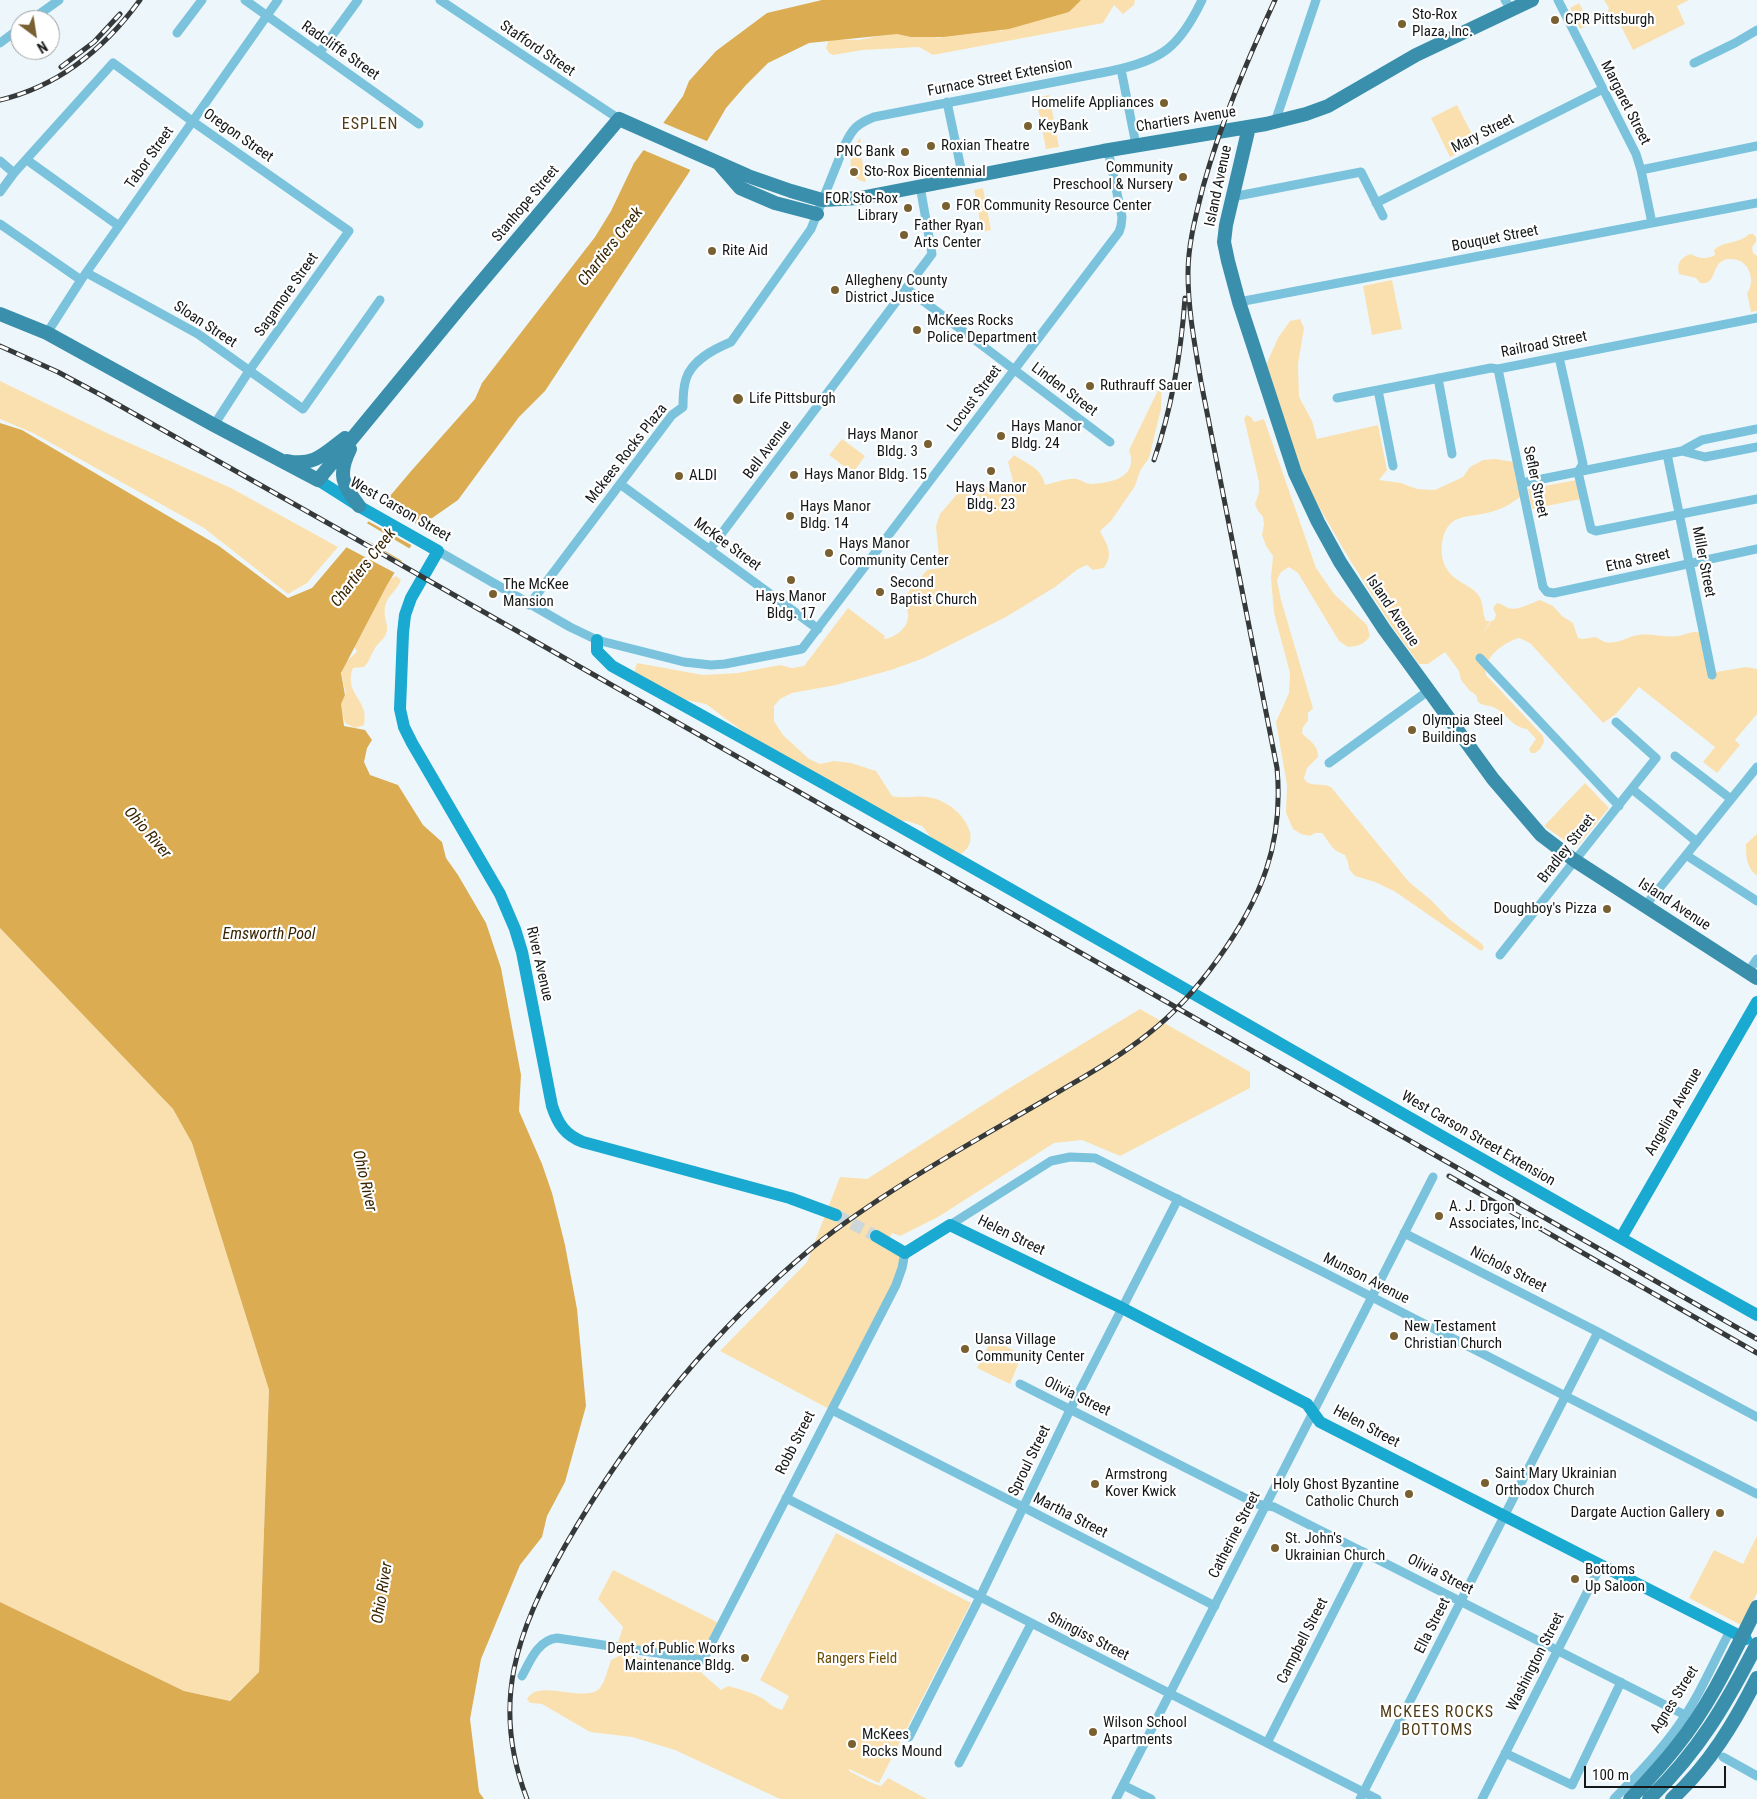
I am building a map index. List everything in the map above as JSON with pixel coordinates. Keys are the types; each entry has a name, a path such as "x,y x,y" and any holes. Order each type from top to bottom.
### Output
{"main road":[{"name":"Chartiers Avenue","path":"822,200 860,198 1108,150 1275,122 1328,106 1508,5 1532,0"},
{"path":"619,119 725,168 822,200"},
{"name":"Stanhope Street","path":"318,480 619,119"},
{"name":"Island Avenue","path":"1249,127 1232,197 1224,242 1239,302 1295,473 1318,522 1340,562 1428,691 1493,778 1541,835 1574,860 1752,975"},
{"path":"725,168 740,188 775,202 817,214"},
{"name":"West Carson Street","path":"0,314 47,333 318,480"},
{"path":"278,460 295,463 310,461 322,456 362,426"},
{"path":"361,507 347,490 342,469 362,426"},
{"path":"1630,1799 1677,1746 1697,1718 1744,1638 1757,1607"},
{"path":"1649,1799 1681,1766 1705,1736 1727,1701 1744,1638"},
{"path":"1672,1799 1692,1779 1716,1748 1736,1718 1757,1678"}],"street":[{"path":"45,10 59,0"},
{"path":"177,33 202,0"},
{"name":"Radcliffe Street","path":"245,0 420,124"},
{"name":"Tabor Street","path":"47,333 81,280 278,0"},
{"path":"320,52 358,0"},
{"name":"Stafford Street","path":"440,0 619,119"},
{"name":"Furnace Street Extension","path":"822,200 845,144 851,132 858,125 874,117 1144,63 1164,53 1178,41 1192,21 1202,0"},
{"path":"1275,122 1316,0"},
{"name":"Margaret Street","path":"1558,0 1636,154 1652,223"},
{"path":"1694,63 1757,30"},
{"name":"Oregon Street","path":"27,160 113,62 192,121 349,231"},
{"path":"1121,69 1136,145"},
{"name":"Mary Street","path":"1376,202 1603,89"},
{"path":"946,102 963,178"},
{"path":"1641,170 1757,146"},
{"name":"Locust Street","path":"802,649 1121,226 1122,217 1108,150"},
{"path":"0,192 14,173 27,160 119,226"},
{"path":"0,161 14,173"},
{"path":"1232,197 1361,172 1383,216"},
{"name":"Bell Avenue","path":"710,549 932,254 920,186"},
{"name":"Mckees Rocks Plaza","path":"530,605 672,415 683,407 686,377 702,357 731,342 811,229 822,200"},
{"name":"Bouquet Street","path":"1239,302 1757,203"},
{"path":"0,224 81,280"},
{"name":"Sagamore Street","path":"214,425 349,231"},
{"name":"Sloan Street","path":"88,272 198,334 303,409 380,300"},
{"name":"Linden Street","path":"906,288 1110,442"},
{"name":"Railroad Street","path":"1337,398 1757,318"},
{"path":"1559,356 1591,530 1596,531 1757,499"},
{"name":"Sefler Street","path":"1498,368 1543,587 1547,592 1554,593"},
{"path":"1438,378 1452,454"},
{"path":"1378,390 1393,466"},
{"path":"1522,483 1580,468 1682,451 1702,440 1757,429"},
{"path":"1682,451 1705,457 1757,447"},
{"name":"Miller Street","path":"1667,454 1712,675"},
{"name":"West Carson Street","path":"318,480 530,605 597,640 684,662 711,665 802,649"},
{"name":"McKee Street","path":"620,484 818,629"},
{"name":"River Avenue","path":"438,551 411,598 405,615 400,694 402,718 416,750 496,887 510,916 522,952 552,1106 560,1126 565,1132 583,1142 790,1198 836,1215"},
{"name":"Etna Street","path":"1554,593 1690,564 1757,552"},
{"name":"West Carson Street Extension","path":"597,640 597,651 612,666 982,872 1757,1315"},
{"path":"1480,658 1619,806"},
{"path":"1329,763 1428,691"},
{"name":"Bradley Street","path":"1500,956 1656,758 1616,722"},
{"path":"1676,756 1731,799"},
{"path":"1645,906 1757,767"},
{"path":"1632,789 1697,842"},
{"path":"1686,856 1757,901"},
{"path":"1752,975 1757,959"},
{"name":"Angelina Avenue","path":"1621,1238 1757,1002"},
{"name":"Munson Avenue","path":"950,1225 1051,1161 1070,1157 1095,1158 1757,1494"},
{"name":"Catherine Street","path":"1116,1799 1433,1177"},
{"name":"Sproul Street","path":"909,1737 980,1597 1070,1410 1178,1199"},
{"path":"876,1236 905,1253 950,1225"},
{"name":"Helen Street","path":"950,1225 1122,1308 1307,1404 1320,1422 1744,1638"},
{"name":"Nichols Street","path":"1404,1233 1598,1332 1757,1417"},
{"name":"Robb Street","path":"522,1676 537,1649 551,1639 557,1638 703,1660 896,1285 905,1253"},
{"name":"Ella Street","path":"1361,1796 1598,1332"},
{"name":"Olivia Street","path":"1020,1384 1257,1504 1274,1507 1685,1716"},
{"name":"Martha Street","path":"832,1410 1215,1606"},
{"name":"Shingiss Street","path":"786,1498 1267,1743 1361,1796 1377,1799"},
{"name":"Campbell Street","path":"1267,1743 1364,1552"},
{"name":"Washington Street","path":"1482,1799 1601,1565"},
{"path":"959,1763 1031,1624"},
{"name":"Agnes Street","path":"1614,1799 1665,1743 1744,1638"},
{"path":"1505,1753 1572,1785 1621,1682"},
{"path":"1724,1757 1757,1776"},
{"path":"1123,1785 1150,1799"}],"green space":[{"path":"1078,0 1135,0 1134,5 1123,14 1114,5 1103,23 933,55 919,47 863,50 833,55 826,48 829,39 859,40 898,32 904,35 913,33 939,38 989,27 1001,31 1015,24 1030,23 1033,19 1044,16 1046,19 1051,15 1070,12 1072,5"},
{"path":"1604,0 1689,0 1677,6 1685,24 1633,50 1616,16 1612,18"},
{"path":"1579,3 1590,24 1580,29 1570,8"},
{"path":"1049,95 1059,147 1046,149 1036,98"},
{"path":"1457,105 1477,144 1450,157 1431,118"},
{"path":"860,138 861,142 859,143 866,182 854,176 851,170 851,157"},
{"path":"983,188 991,230 982,232 974,190"},
{"path":"1749,234 1753,234 1756,237 1756,242 1752,247 1753,253 1757,256 1757,311 1751,312 1747,293 1751,282 1749,270 1746,265 1736,259 1729,259 1719,264 1710,281 1706,283 1700,283 1696,278 1679,274 1679,264 1684,257 1691,254 1700,258 1715,255 1714,250 1718,247 1740,240"},
{"path":"1392,280 1402,329 1372,335 1363,286"},
{"path":"1300,319 1304,328 1298,364 1299,397 1312,421 1317,439 1378,425 1387,470 1379,480 1401,483 1417,489 1435,490 1463,477 1470,467 1483,460 1495,459 1515,462 1521,496 1497,510 1464,517 1452,522 1444,534 1442,543 1442,557 1450,574 1476,592 1481,599 1486,621 1490,621 1482,635 1491,621 1494,620 1496,615 1493,608 1497,603 1512,609 1540,600 1553,606 1562,616 1573,623 1578,638 1595,637 1609,643 1639,635 1674,636 1697,632 1700,633 1710,673 1746,667 1757,669 1757,714 1735,740 1740,745 1717,773 1703,762 1715,747 1639,687 1616,714 1603,723 1530,643 1519,638 1507,643 1495,652 1488,662 1486,675 1543,736 1544,742 1535,753 1531,753 1529,749 1536,739 1527,729 1517,726 1498,710 1478,702 1476,695 1461,680 1459,671 1445,652 1428,664 1419,664 1391,625 1350,560 1299,473 1266,365 1278,338 1290,321"},
{"path":"0,381 109,434 231,488 338,547 307,583 288,594 204,528 33,433 0,419"},
{"path":"1162,382 1161,409 1149,458 1140,471 1135,486 1111,521 1100,531 1109,553 1109,558 1104,568 1093,570 1087,565 1078,569 1055,587 1006,617 924,658 891,670 836,685 792,693 780,699 774,706 774,721 783,735 809,759 820,764 834,761 851,763 876,771 892,796 934,798 947,804 964,819 970,832 971,839 969,845 960,855 932,839 922,826 907,821 890,821 781,760 706,704 671,697 633,676 637,663 703,675 738,673 780,665 792,668 804,666 848,608 885,636 884,639 897,634 907,623 908,613 905,600 907,595 927,570 940,568 936,526 940,514 958,493 1013,481 1008,462 1014,455 1037,470 1041,474 1045,485 1072,479 1089,484 1099,483 1122,477 1130,467 1129,450"},
{"path":"1247,415 1254,422 1264,419 1316,568 1334,594 1367,625 1370,636 1363,643 1355,646 1348,647 1339,641 1298,573 1289,567 1281,572 1277,580 1281,600 1313,708 1308,713 1308,721 1303,727 1302,733 1315,746 1318,757 1307,768 1304,778 1312,784 1331,787 1409,882 1431,900 1449,919 1482,944 1484,948 1481,951 1394,891 1375,882 1355,876 1349,869 1345,855 1334,849 1322,833 1315,833 1310,836 1301,834 1293,829 1286,813 1287,785 1276,722 1289,693 1290,673 1274,613 1271,578 1273,556 1266,546 1262,535 1263,517 1255,504 1259,493 1259,482 1244,418"},
{"path":"842,439 865,456 853,473 829,455"},
{"path":"1577,480 1581,499 1532,509 1528,489"},
{"path":"396,576 401,580 387,600 385,607 386,633 375,648 368,663 364,667 353,668 351,685 361,703 365,716 364,725 355,728 345,723 340,705 346,693 342,670 347,661 357,652 352,642 389,580"},
{"path":"1585,783 1609,808 1577,847 1574,847 1544,826"},
{"path":"1757,834 1757,876 1749,865 1746,844"},
{"path":"0,928 173,1109 192,1143 269,1390 259,1672 229,1701 184,1691 0,1602"},
{"path":"1140,1009 1250,1072 1250,1088 1120,1156 1082,1140 1054,1143 938,1217 900,1236 892,1233 884,1248 904,1259 831,1410 720,1351 807,1262 840,1177 867,1179 1008,1089"},
{"path":"992,1339 1022,1355 1010,1384 977,1368"},
{"name":"Rangers Field","path":"836,1533 971,1603 879,1783 849,1769 849,1771 881,1786 888,1778 927,1799 780,1799 675,1750 632,1737 590,1732 542,1704 530,1703 527,1699 533,1693 550,1690 582,1694 591,1693 601,1686 611,1660 621,1655 696,1668 721,1690 728,1686 745,1691 762,1698 774,1707 782,1710 789,1696 760,1680"},
{"path":"1757,1536 1757,1593 1741,1625 1689,1598 1714,1550 1743,1564"},
{"path":"613,1570 721,1624 702,1659 617,1646 623,1627 598,1599"}],"water":[{"name":"Emsworth Pool","path":"822,0 1081,0 1069,12 1009,29 943,37 911,37 897,34 809,43 768,63 726,108 688,174 545,391 519,417 458,500 425,523 387,585 341,673 345,695 341,704 344,726 365,730 372,740 367,748 364,762 370,775 398,785 423,825 442,842 446,858 486,923 501,968 521,1075 519,1111 542,1164 552,1193 565,1245 577,1309 586,1406 565,1482 547,1516 542,1537 520,1565 481,1659 470,1719 479,1792 484,1799 0,1799 0,1602 184,1691 230,1701 259,1672 269,1390 192,1143 173,1109 0,928 0,423 22,430 219,546 288,598 312,588 475,399 482,383 595,237 611,211 634,163 683,96 689,81 716,51 767,13"}],"pier":[{"path":"661,122 709,142 693,171 641,149"},
{"path":"380,504 424,528 413,546 366,520"},
{"path":"365,522 412,550 404,562 361,537 403,563 397,574 346,547"}],"tunnel":[{"path":"836,1215 876,1236"}],"railway":[{"path":"0,100 22,94 42,85 79,63 112,34 140,0"},
{"path":"527,1799 516,1764 511,1731 510,1699 514,1668 522,1638 548,1577 590,1504 617,1463 676,1385 741,1313 776,1279 841,1226 899,1186 1113,1059 1158,1026 1186,999 1210,969 1233,937 1257,892 1273,846 1277,821 1277,768 1201,382 1194,341 1188,273 1189,251 1193,230 1210,163 1235,92 1275,0"},
{"path":"61,67 94,42 120,14"},
{"path":"1154,460 1175,380 1185,298"},
{"path":"0,346 58,372 101,395 349,535 1757,1339"},
{"path":"1449,1176 1757,1353"}],"place":[{"name":"CPR Pittsburgh","path":"1555,20"},
{"name":"Sto-Rox Plaza, Inc.","path":"1402,24"},
{"name":"Homelife Appliances","path":"1164,103"},
{"name":"KeyBank","path":"1028,126"},
{"name":"Roxian Theatre","path":"931,146"},
{"name":"PNC Bank","path":"905,152"},
{"name":"Sto-Rox Bicentennial","path":"854,172"},
{"name":"Community Preschool & Nursery","path":"1183,177"},
{"name":"FOR Community Resource Center","path":"946,206"},
{"name":"FOR Sto-Rox Library","path":"908,208"},
{"name":"Father Ryan Arts Center","path":"904,235"},
{"name":"Rite Aid","path":"712,251"},
{"name":"Allegheny County District Justice","path":"835,290"},
{"name":"McKees Rocks Police Department","path":"917,330"},
{"name":"Ruthrauff Sauer","path":"1090,386"},
{"name":"Life Pittsburgh","path":"738,399"},
{"name":"Hays Manor Bldg. 24","path":"1001,436"},
{"name":"Hays Manor Bldg. 3","path":"928,444"},
{"name":"Hays Manor Bldg. 23","path":"991,471"},
{"name":"Hays Manor Bldg. 15","path":"794,475"},
{"name":"ALDI","path":"679,476"},
{"name":"Hays Manor Bldg. 14","path":"790,516"},
{"name":"Hays Manor Community Center","path":"829,553"},
{"name":"Hays Manor Bldg. 17","path":"791,580"},
{"name":"Second Baptist Church","path":"880,592"},
{"name":"The McKee Mansion","path":"493,594"},
{"name":"Olympia Steel Buildings","path":"1412,730"},
{"name":"Doughboy's Pizza","path":"1607,909"},
{"name":"A. J. Drgon Associates, Inc.","path":"1439,1216"},
{"name":"New Testament Christian Church","path":"1394,1336"},
{"name":"Uansa Village Community Center","path":"965,1349"},
{"name":"Saint Mary Ukrainian Orthodox Church","path":"1485,1483"},
{"name":"Armstrong Kover Kwick","path":"1095,1484"},
{"name":"Holy Ghost Byzantine Catholic Church","path":"1409,1494"},
{"name":"Dargate Auction Gallery","path":"1720,1513"},
{"name":"St. John's Ukrainian Church","path":"1275,1548"},
{"name":"Bottoms Up Saloon","path":"1575,1579"},
{"name":"Dept. of Public Works Maintenance Bldg.","path":"745,1658"},
{"name":"Wilson School Apartments","path":"1093,1732"},
{"name":"McKees Rocks Mound","path":"852,1744"}],"district":[{"name":"ESPLEN","path":"370,125"},
{"name":"MCKEES ROCKS BOTTOMS","path":"1437,1722"}],"water label":[{"name":"Chartiers Creek","path":"611,247"},
{"name":"Chartiers Creek","path":"364,568"},
{"name":"Ohio River","path":"147,833"},
{"name":"Ohio River","path":"364,1181"},
{"name":"Ohio River","path":"383,1593"}]}
